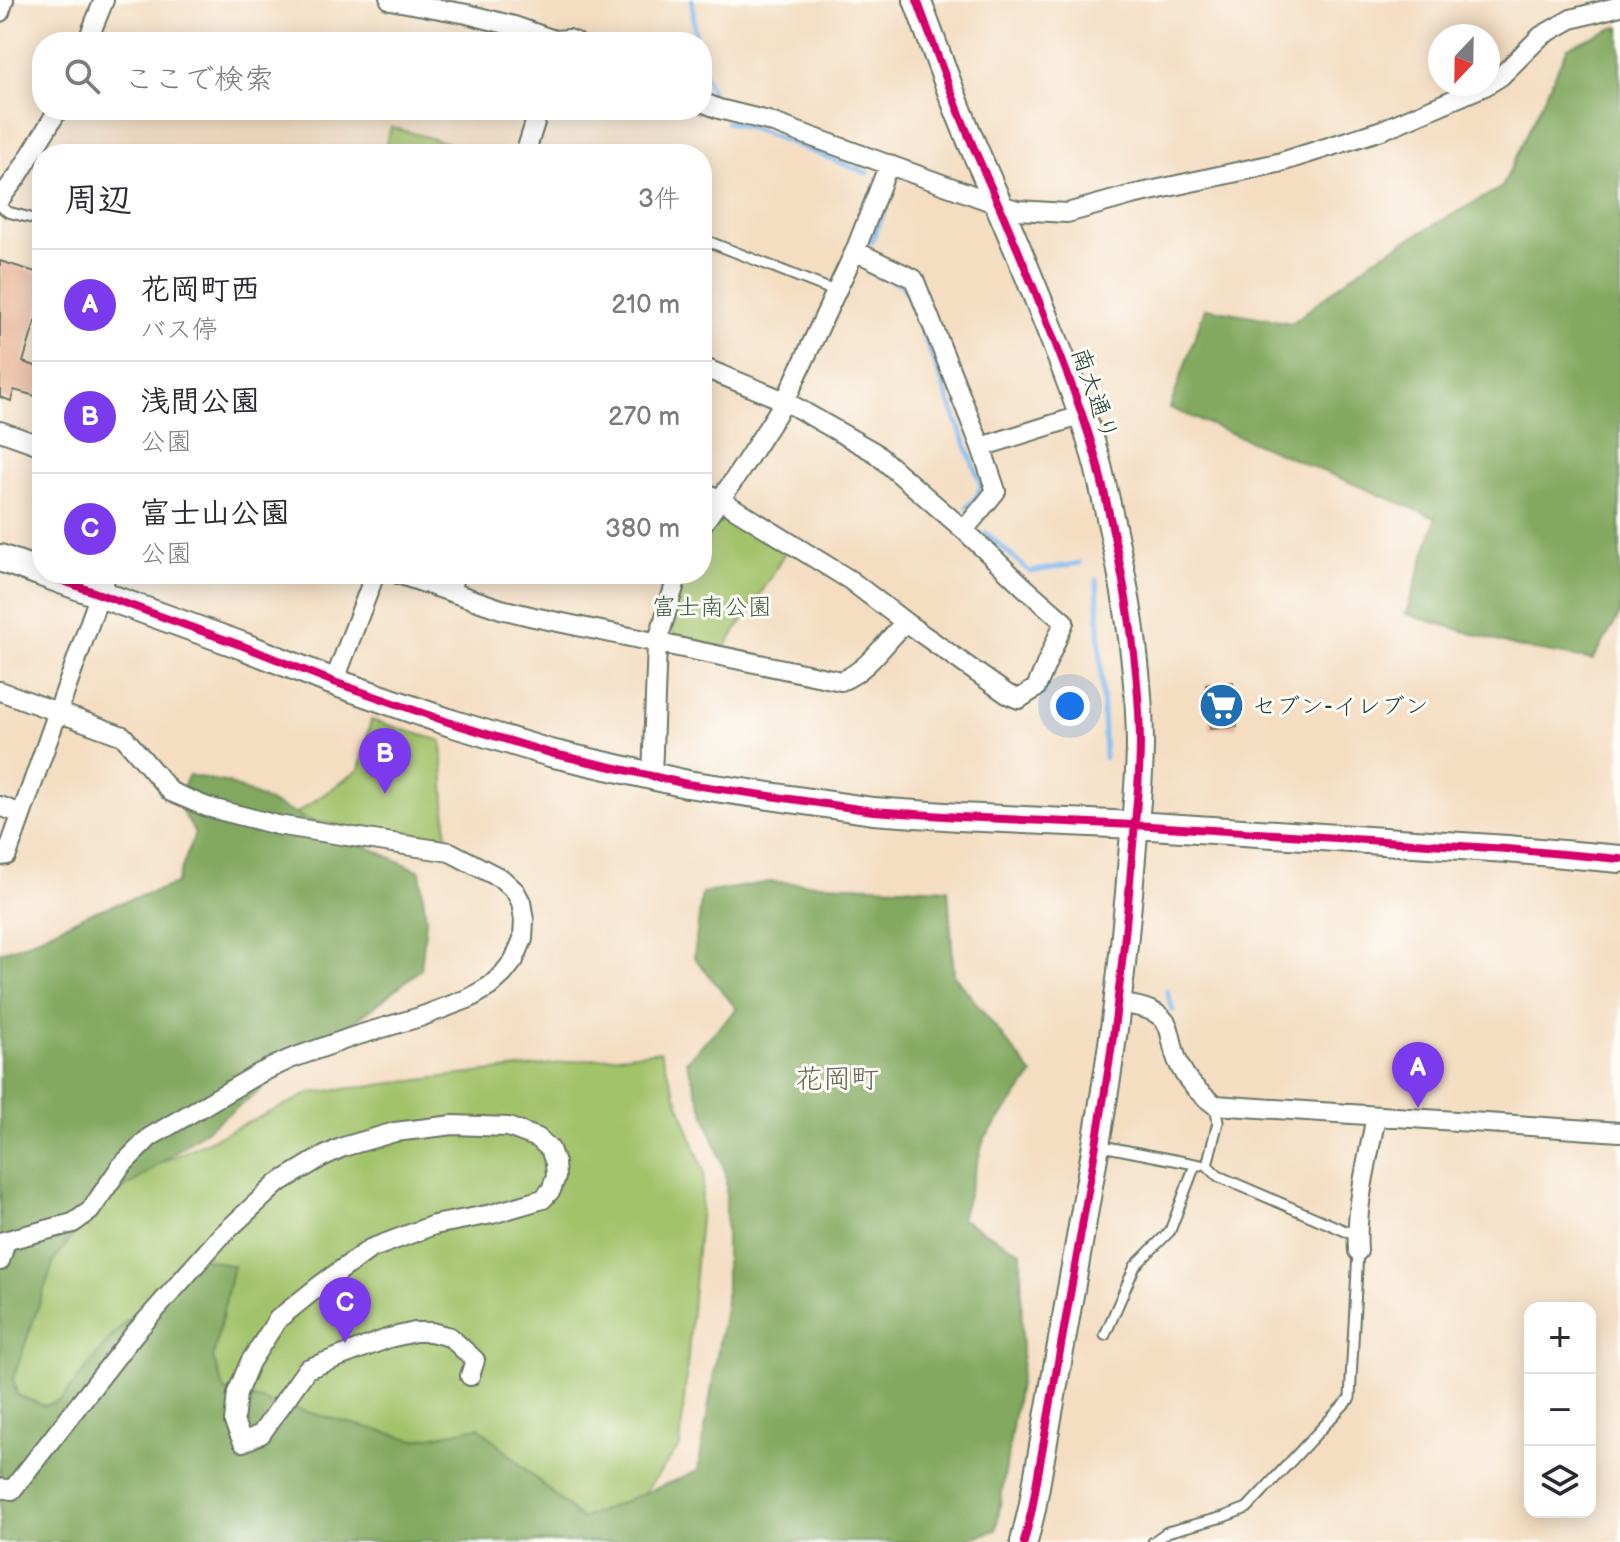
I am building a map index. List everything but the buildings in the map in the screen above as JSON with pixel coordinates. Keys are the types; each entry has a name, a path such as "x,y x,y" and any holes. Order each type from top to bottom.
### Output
{"street":[{"path":"0,12 4,0"},
{"path":"91,32 104,0"},
{"path":"390,0 467,14 530,32"},
{"name":"南大通り","path":"917,0 974,149 1000,205 1083,415 1109,516 1133,650 1140,745 1118,1004 1096,1145 1024,1542"},
{"path":"712,106 768,121 1000,205 1017,210 1067,213 1132,195 1278,163 1367,135 1485,86 1501,76 1541,36 1571,19 1620,6"},
{"path":"37,144 52,120"},
{"path":"528,144 536,120"},
{"path":"0,199 32,153"},
{"path":"712,494 736,477 785,401 855,251 889,164"},
{"path":"855,251 914,279 981,447 996,491 964,530"},
{"path":"712,371 785,401 874,452 1064,622 1036,688 1019,699 1007,694 850,580 712,496"},
{"path":"981,447 1083,415"},
{"path":"0,431 32,442"},
{"path":"0,558 32,570"},
{"path":"0,856 7,855 104,584 243,646 334,682 535,749 652,777 873,811 1135,825 1620,859"},
{"path":"334,682 371,584"},
{"path":"459,584 501,609 841,681 852,677 866,665 905,622"},
{"path":"652,777 657,643 675,584"},
{"path":"0,691 123,736 171,792 207,807 277,825 450,852 502,879 521,902 524,920 523,939 514,960 490,986 470,998 420,1017 355,1036 258,1074 150,1137 121,1166 90,1211 73,1223 3,1242 0,1261"},
{"path":"0,806 21,814"},
{"path":"1118,1004 1138,1006 1167,1023 1178,1063 1185,1076 1215,1105 1620,1132"},
{"path":"1358,1244 1359,1205 1376,1116"},
{"path":"0,1488 12,1490 135,1333 220,1237 277,1184 343,1147 395,1132 453,1125 508,1127 538,1138 550,1149 556,1177 543,1199 492,1214 434,1225 370,1249 319,1286 278,1319 250,1362 237,1393 234,1422 243,1442 261,1434 307,1369 389,1338 415,1332 450,1337 475,1360 470,1376"}],"lane":[{"path":"0,206 8,212 32,218"},
{"path":"712,243 837,292"},
{"path":"1207,1165 1218,1122 1215,1105"},
{"path":"1096,1145 1207,1165 1218,1176 1358,1244 1350,1398 1247,1508 1167,1532 1153,1542"},
{"path":"1105,1335 1135,1266 1170,1231 1195,1165"}],"green space":[{"path":"1620,27 1620,614 1593,660 1517,647 1406,614 1436,518 1170,408 1205,308 1292,323 1373,259 1502,187 1568,47"},
{"path":"391,127 452,144 386,144"},
{"name":"富士南公園","path":"732,516 786,550 723,650 677,639 670,628 681,584 712,584 713,526"},
{"path":"371,720 442,741 447,845 291,817 359,770"},
{"path":"189,775 228,783 420,871 426,920 421,969 374,1007 136,1181 105,1200 86,1218 54,1261 13,1379 17,1395 45,1406 62,1399 109,1340 190,1255 233,1266 213,1358 225,1391 416,1440 479,1427 581,1519 698,1471 726,1301 726,1174 686,1061 737,1009 694,957 702,893 771,882 948,889 954,975 1033,1075 984,1139 961,1219 1021,1252 1022,1364 996,1530 957,1542 0,1542 0,952 23,945 87,914 176,884 195,833 176,801"},
{"path":"660,1051 704,1172 680,1446 606,1542 0,1497 6,1235 311,1093"}],"waterway":[{"path":"692,0 695,32"},
{"path":"727,122 755,129 867,173"},
{"path":"871,242 893,192"},
{"path":"869,272 901,284 907,292 981,484 978,495 967,507"},
{"path":"986,533 1030,572 1080,563"},
{"path":"1097,580 1105,758"},
{"path":"1167,991 1173,1010"}],"cycle path":[{"path":"917,0 960,115 1020,254 1090,438 1121,569 1139,708 1138,794 1111,1049 1024,1542"},
{"path":"72,584 451,723 550,753 687,784 873,811 1135,825 1620,859"}],"place":[{"name":"セブン-イレブン","path":"1221,706"},
{"name":"浅間公園","path":"385,794"},
{"name":"花岡町西","path":"1418,1108"},
{"name":"富士山公園","path":"345,1343"}],"district":[{"name":"花岡町","path":"837,1078"}]}
